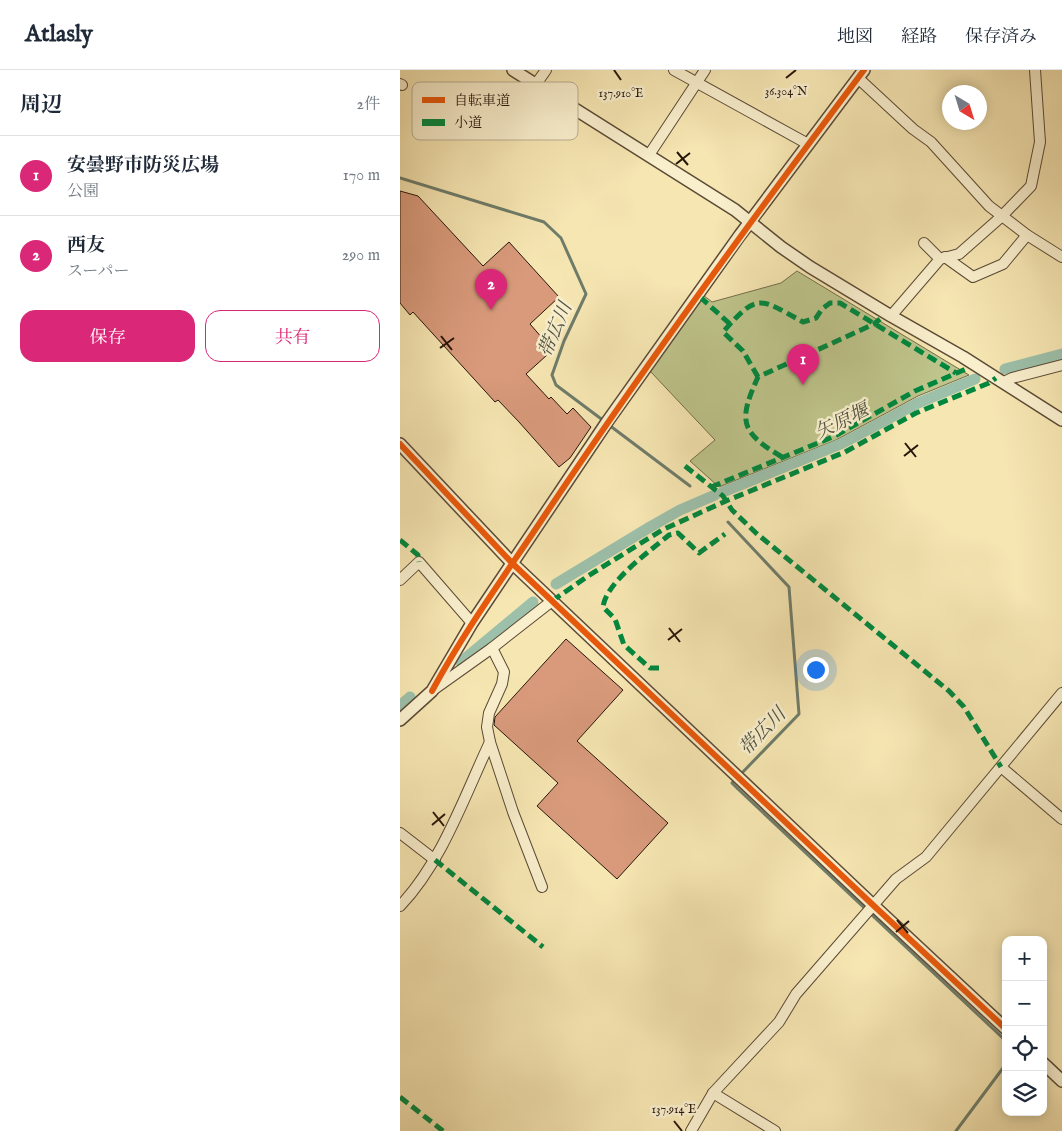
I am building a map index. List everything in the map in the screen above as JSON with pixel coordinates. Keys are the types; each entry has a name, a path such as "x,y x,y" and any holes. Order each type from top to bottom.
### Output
{"street":[{"path":"513,70 533,82"},
{"path":"537,82 546,70"},
{"path":"674,70 808,144"},
{"path":"650,156 705,70"},
{"path":"891,316 943,258 958,254 1001,217 1031,186 1040,142 1035,70"},
{"path":"432,691 446,664 472,624 607,422 750,222 861,74 913,129 931,142 1001,217 1062,257"},
{"path":"578,111 735,210 810,267 963,357 1062,420"},
{"path":"924,243 973,277 1003,264 1027,235"},
{"path":"1004,382 1012,378 1062,365"},
{"path":"400,444 513,564 872,905 1003,1026"},
{"path":"400,580 419,562 472,624"},
{"path":"400,720 432,691 492,648 552,601"},
{"path":"492,648 504,672 502,684 489,713 487,727 490,742 513,812 542,887"},
{"path":"690,1131 713,1092 779,1022 796,994 872,905 896,880 926,857 1062,693"},
{"path":"400,906 415,890 435,860 490,742"},
{"path":"1001,767 1062,819"},
{"path":"400,833 435,860"},
{"path":"1047,1068 1062,1081"},
{"path":"713,1092 776,1131"}],"green space":[{"path":"797,271 969,375 918,396 836,440 719,487 690,461 715,440 650,371 703,295 712,302 781,283"}],"building":[{"path":"400,191 418,196 483,266 509,242 559,297 530,324 550,347 547,355 526,374 549,399 551,397 567,414 573,408 591,427 570,458 559,467 498,400 495,402 413,312 410,315 400,303"},
{"path":"566,639 623,690 577,741 668,823 617,879 537,806 558,783 494,725 495,717"}],"waterway":[{"name":"帯広川","path":"400,178 544,222 561,238 586,294 564,341 552,375 556,385 604,421"},
{"name":"矢原堰","path":"1005,369 1062,354"},
{"name":"矢原堰","path":"723,492 843,443 916,404 975,379"},
{"name":"帯広川","path":"609,425 690,486"},
{"name":"矢原堰","path":"556,584 680,510 715,495"},
{"name":"帯広川","path":"728,522 789,587 799,714 740,775"},
{"name":"矢原堰","path":"461,662 533,602"},
{"name":"矢原堰","path":"400,706 410,697"},
{"name":"帯広川","path":"735,780 732,783 738,789 1002,1037"},
{"name":"帯広川","path":"956,1131 1002,1069"}],"marked path":[{"path":"700,297 730,324"},
{"path":"758,377 743,351 723,332 744,310 760,303 768,304 803,322 816,318 822,309 830,303 840,303 956,373"},
{"path":"782,457 758,440 747,424 747,405 758,377 874,324 880,319"},
{"path":"711,487 835,436 915,391 966,369"},
{"path":"552,601 662,530 726,501 845,452 916,413 989,383 996,378"},
{"path":"685,466 723,496 732,510 756,533 949,691 964,707 1001,767"},
{"path":"659,668 650,668 624,645 615,619 603,607 606,597 620,577 669,535 678,533 699,553 725,534"},
{"path":"400,540 418,555 419,562"},
{"path":"435,860 543,947"},
{"path":"400,1097 443,1131"}],"cycle path":[{"path":"432,691 488,600 585,456 742,234 864,70"},
{"path":"400,444 513,564 1003,1026"}],"place":[{"name":"西友","path":"491,310"},
{"name":"安曇野市防災広場","path":"803,385"}]}
